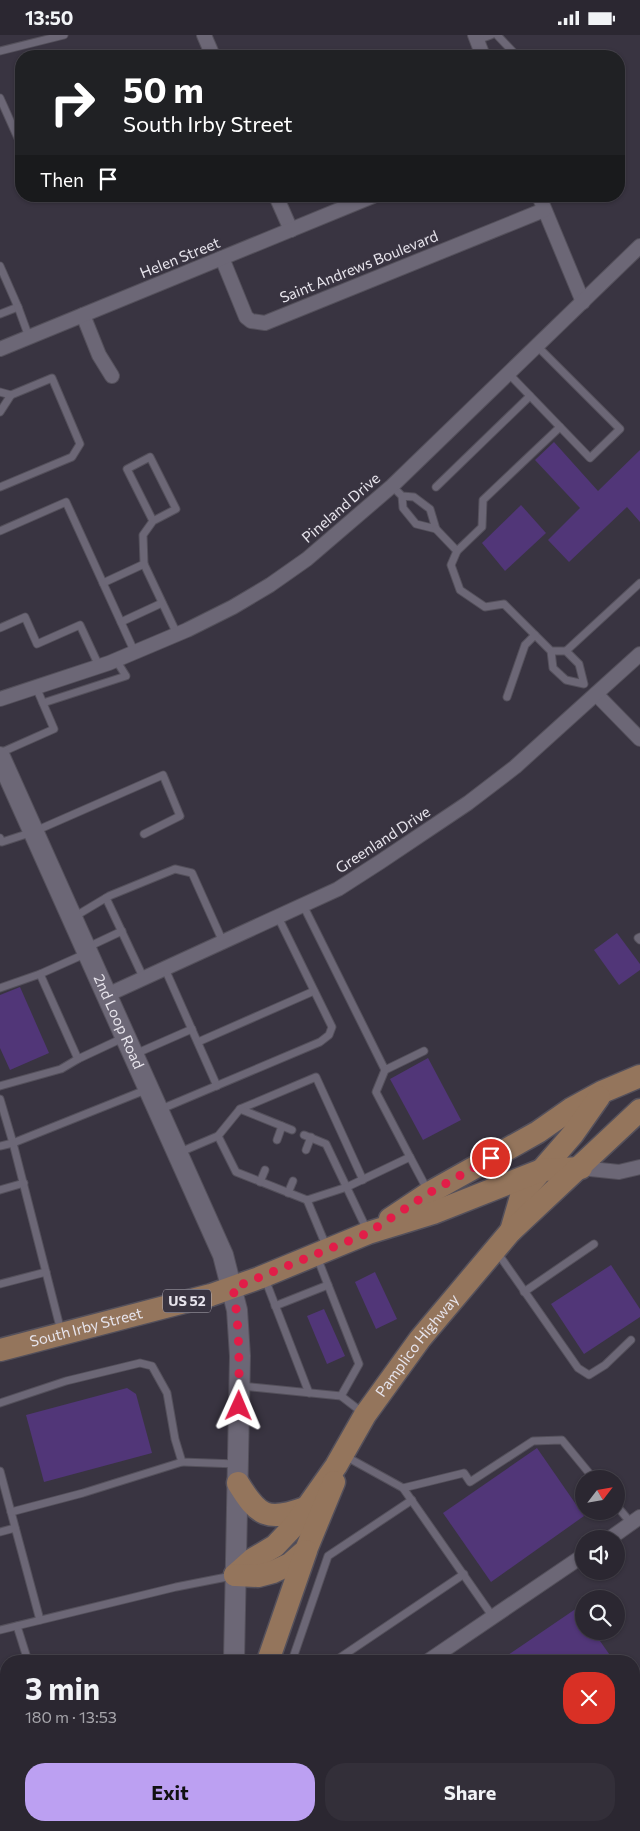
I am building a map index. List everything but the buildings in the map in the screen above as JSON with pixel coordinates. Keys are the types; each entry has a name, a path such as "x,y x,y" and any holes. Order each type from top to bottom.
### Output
{"main road":[{"name":"2nd Loop Road","path":"0,757 7,780 33,832 223,1255 233,1288"},
{"name":"South Irby Street","path":"368,1233 429,1193 538,1132 571,1109 602,1092 640,1076"},
{"name":"Pamplico Highway","path":"510,1232 522,1193 573,1135 602,1092"},
{"name":"Pamplico Highway","path":"235,1575 253,1559 276,1546 293,1527 339,1460 365,1415 420,1339 510,1232 581,1168 640,1110"},
{"name":"South Irby Street","path":"0,1350 150,1312 233,1288 368,1233 434,1213 542,1171 581,1168"},
{"path":"233,1288 237,1310 239,1386 234,1655"},
{"name":"Pamplico Highway","path":"270,1655 306,1550 335,1481 339,1460"},
{"path":"238,1473 254,1506 267,1515 284,1516 305,1509"},
{"name":"Pamplico Highway","path":"235,1575 258,1576 273,1572 290,1564 306,1550"}],"street":[{"path":"204,35 210,50"},
{"path":"476,37 481,50"},
{"path":"279,202 291,230"},
{"name":"Helen Street","path":"0,349 359,202"},
{"path":"541,202 583,302"},
{"name":"Saint Andrews Boulevard","path":"222,258 246,317 251,321 265,323 544,210"},
{"name":"Pineland Drive","path":"0,699 135,653 233,607 292,569 397,491 508,373 640,246"},
{"path":"83,315 99,355 112,376"},
{"name":"Greenland Drive","path":"107,995 338,889 468,803 515,767 640,654"},
{"path":"596,694 640,739"},
{"path":"581,1168 619,1172 640,1167"},
{"path":"622,1530 636,1521"},
{"path":"437,1655 575,1561"}],"lane":[{"path":"0,51 64,35"},
{"path":"476,37 491,35"},
{"path":"497,35 511,50"},
{"path":"0,98 15,132"},
{"path":"0,265 29,337"},
{"path":"0,314 18,307"},
{"path":"508,373 590,458 620,429 537,346"},
{"path":"0,400 52,378 80,444 72,457 0,487"},
{"path":"0,392 10,395"},
{"path":"0,396 10,395"},
{"path":"0,406 10,395"},
{"path":"0,412 10,395"},
{"path":"436,487 530,396"},
{"path":"560,427 482,500 482,527 456,551 451,565 460,590 485,607 504,604 550,651 553,668 566,680 584,684 596,694"},
{"path":"153,521 127,469 150,457 176,509 153,521 143,535 144,564 177,634"},
{"path":"397,491 414,497 430,509 436,529 456,551"},
{"path":"397,491 403,508 416,524 436,529"},
{"path":"0,531 66,502 135,653"},
{"path":"103,583 144,564"},
{"path":"550,651 566,651 640,583"},
{"path":"121,622 162,603"},
{"path":"0,628 25,617 37,644 80,625 99,666"},
{"path":"507,697 525,645 535,635"},
{"path":"566,651 579,664 584,684"},
{"path":"44,703 126,676 116,660"},
{"path":"0,753 54,729 36,686"},
{"path":"0,838 2,843 33,832 163,775 180,816 144,834"},
{"path":"72,919 106,898 175,869 192,873 223,942"},
{"path":"106,898 144,979"},
{"path":"303,905 385,1070"},
{"path":"158,1111 320,1043 330,1035 332,1027 278,917"},
{"path":"0,987 40,974 122,931"},
{"path":"165,969 217,1086"},
{"path":"40,974 78,1059"},
{"path":"198,1042 314,991"},
{"path":"134,1055 192,1029"},
{"path":"0,1086 61,1069 125,1036"},
{"path":"424,1051 385,1070 376,1092 429,1193"},
{"path":"178,1154 218,1136 240,1109 316,1077 363,1180"},
{"path":"0,1146 13,1143 149,1089"},
{"path":"0,1099 24,1183 62,1334"},
{"path":"240,1109 292,1130"},
{"path":"277,1139 282,1126"},
{"path":"218,1136 236,1172 307,1200 347,1187 410,1157"},
{"path":"306,1151 307,1136 326,1144 368,1233"},
{"path":"260,1181 265,1170"},
{"path":"288,1193 293,1181"},
{"path":"0,1190 24,1183"},
{"path":"307,1200 322,1252 328,1285 359,1364 341,1397"},
{"path":"524,1292 594,1244"},
{"path":"495,1250 578,1368 589,1375 605,1365 631,1340"},
{"path":"0,1284 46,1272"},
{"path":"264,1276 308,1393"},
{"path":"275,1307 328,1285"},
{"path":"0,1403 66,1381 140,1363 152,1366 167,1393 175,1439 182,1462"},
{"path":"239,1386 341,1397 365,1415"},
{"path":"403,1488 464,1473 470,1482 533,1441 562,1440 587,1470"},
{"path":"339,1460 403,1488 493,1617"},
{"path":"11,1512 83,1493 182,1462 238,1473"},
{"path":"0,1471 40,1620"},
{"path":"294,1655 328,1556 412,1500"},
{"path":"625,1512 636,1521"},
{"path":"0,1532 15,1528"},
{"path":"344,1655 464,1574"},
{"path":"0,1630 176,1587 235,1575"},
{"path":"17,1626 26,1655"}],"route":[{"path":"239,1406 240,1357 237,1310 233,1288 368,1233 429,1193 491,1158"}]}
